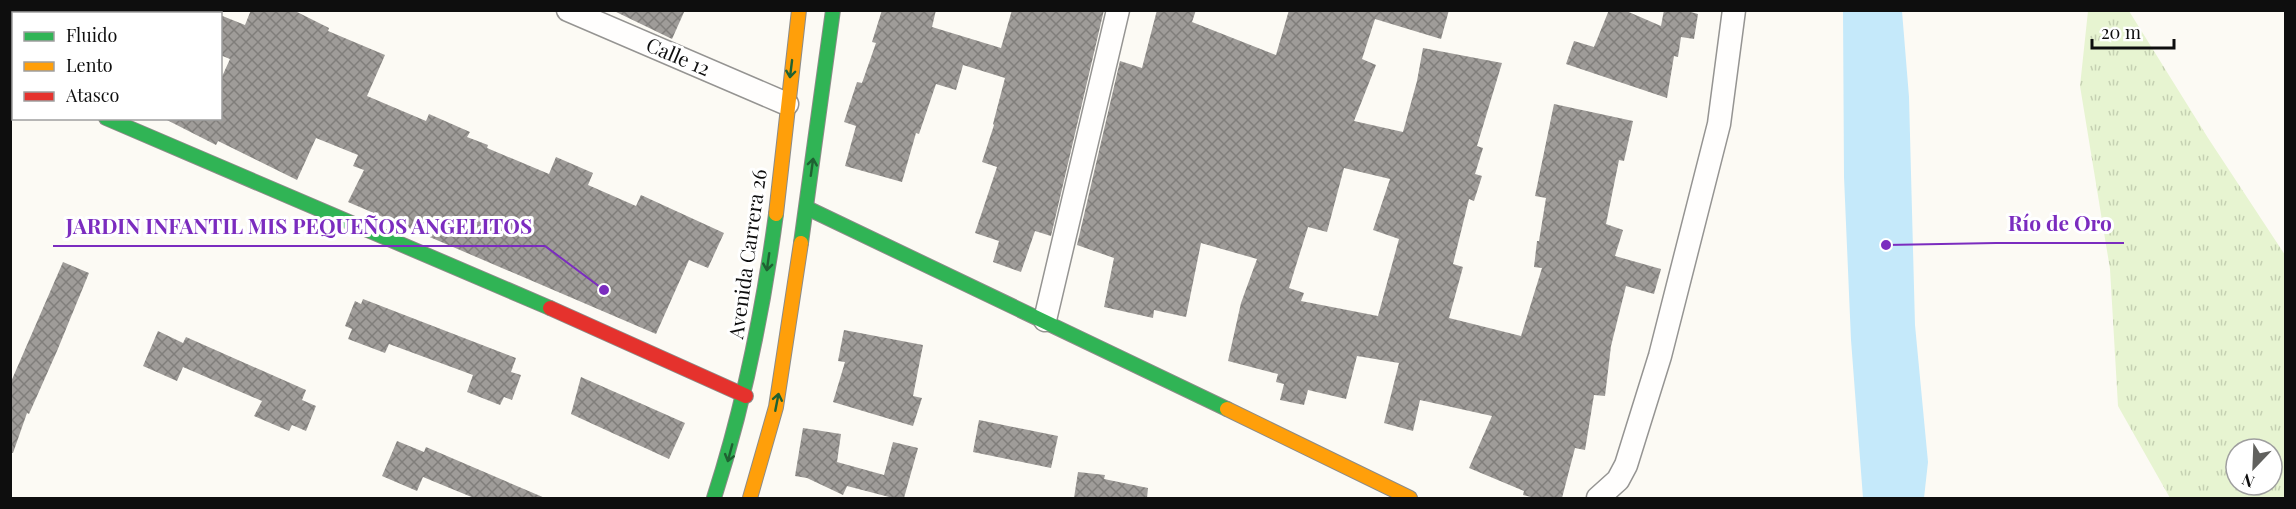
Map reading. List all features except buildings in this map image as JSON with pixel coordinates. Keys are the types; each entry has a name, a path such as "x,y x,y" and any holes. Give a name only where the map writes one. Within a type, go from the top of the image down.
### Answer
{"street":[{"name":"Calle 12","path":"568,10 787,104"},
{"name":"Avenida Carrera 26","path":"714,498 726,466 746,396 770,249 799,10"},
{"path":"750,498 776,407 807,208 833,10"},
{"path":"1045,320 1118,10"},
{"path":"1598,498 1618,480 1626,465 1660,356 1719,124 1734,10"},
{"path":"111,120 582,322 746,396"},
{"path":"807,208 1045,320 1410,498"}],"green space":[{"path":"2088,11 2129,11 2208,138 2285,255 2285,498 2170,498 2118,406 2110,269 2080,86"}],"water":[{"path":"1843,11 1902,11 1909,97 1915,325 1928,462 1924,498 1863,498 1851,340 1844,177"}],"traffic: fast":[{"path":"801,243 833,10"},
{"path":"111,120 550,308"},
{"path":"807,208 1227,409"},
{"path":"714,498 735,428 751,358 776,214"}],"traffic: slow":[{"path":"776,214 799,10"},
{"path":"750,498 776,407 801,243"},
{"path":"1227,409 1410,498"}],"traffic: jam":[{"path":"550,308 746,396"}],"place":[{"name":"Río de Oro","path":"1886,245"},
{"name":"JARDIN INFANTIL MIS PEQUEÑOS ANGELITOS","path":"604,290"}]}
